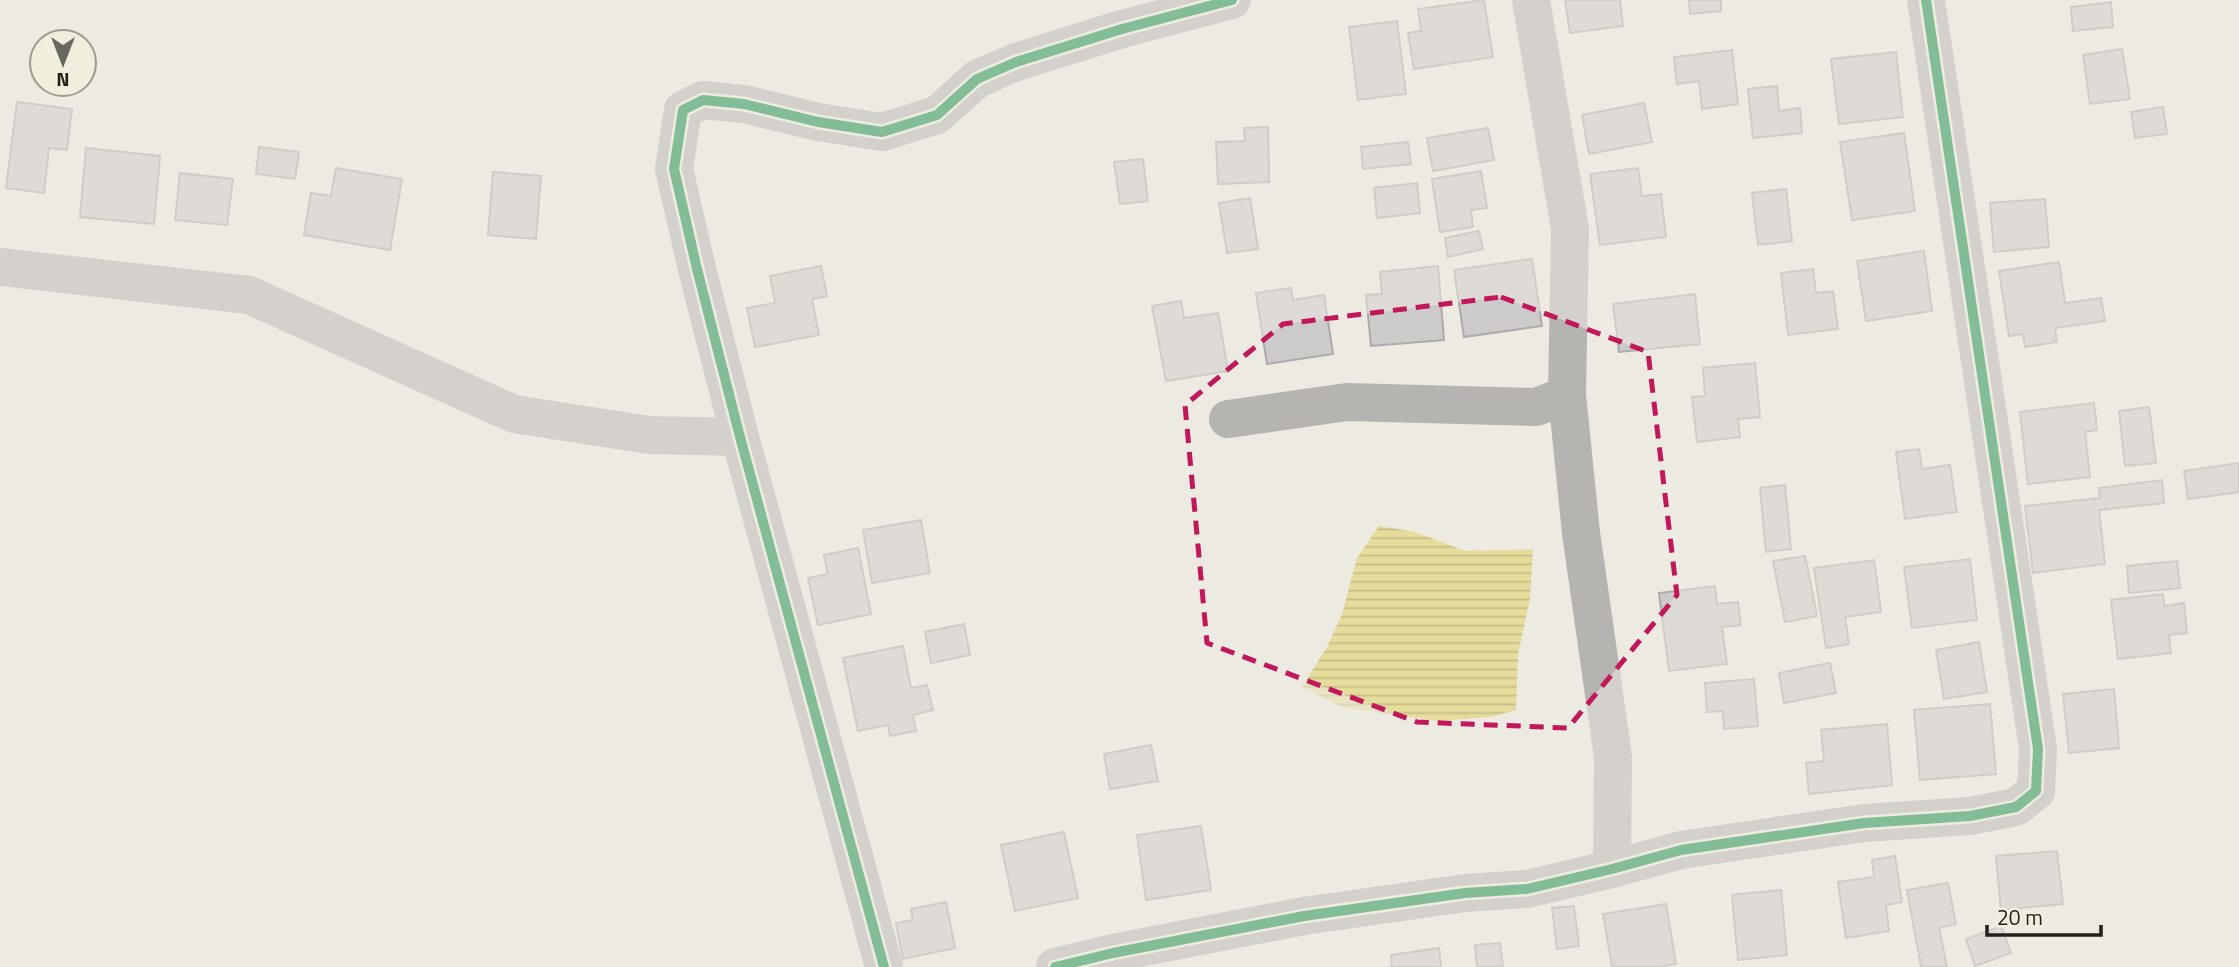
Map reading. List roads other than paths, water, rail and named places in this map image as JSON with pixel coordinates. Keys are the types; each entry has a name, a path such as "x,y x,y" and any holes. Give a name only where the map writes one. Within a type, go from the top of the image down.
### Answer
{"street":[{"path":"884,967 740,437 674,169 683,110 704,100 731,103 818,122 882,131 937,115 976,79 1016,62 1122,29 1232,0"},
{"path":"1531,0 1570,229 1567,395 1581,533 1613,757 1612,869"},
{"path":"1055,967 1304,916 1465,893 1527,888 1681,850 1864,823 1970,816 2016,807 2036,791 2038,749 1926,0"},
{"path":"0,267 249,295 514,414 649,435 740,437"},
{"path":"1228,419 1347,402 1536,407 1567,395"}]}
